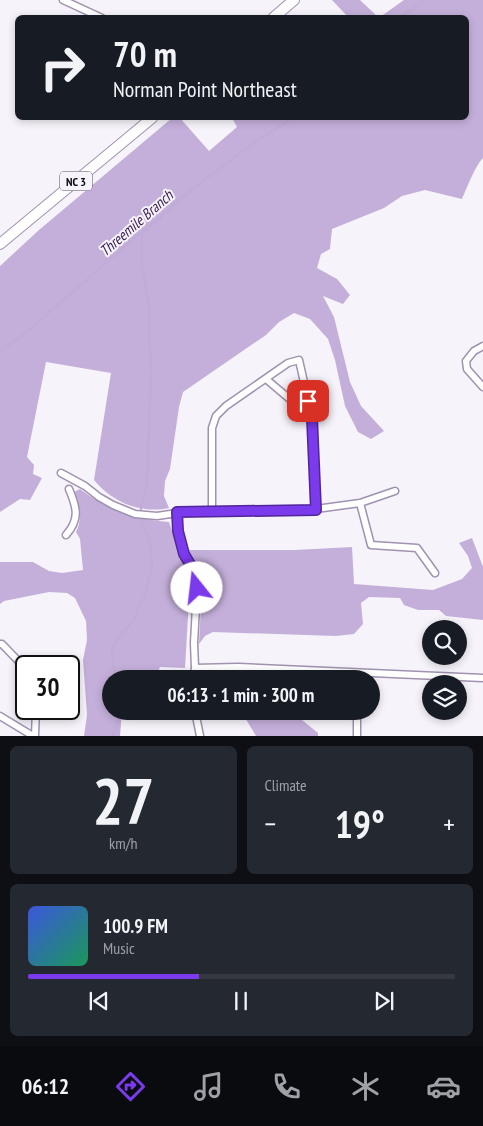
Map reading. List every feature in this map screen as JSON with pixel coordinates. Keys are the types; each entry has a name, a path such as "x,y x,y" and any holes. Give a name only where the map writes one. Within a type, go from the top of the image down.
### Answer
{"main road":[{"path":"276,15 294,0"},
{"name":"NC 3","path":"0,244 150,120"}],"street":[{"path":"63,0 96,15"},
{"path":"483,346 474,351 466,361 467,369 483,387"},
{"path":"212,511 212,428 216,416 226,406 288,363 299,360 312,418 316,510"},
{"path":"266,379 312,418"},
{"path":"66,535 74,526 76,514 75,503 61,474 85,486 113,505 135,514 157,516 177,512 316,510 360,503 395,491"},
{"path":"360,503 371,545 417,548 435,573"},
{"path":"177,512 178,531 184,554 194,571 197,588 194,643 195,668 238,667 283,670"},
{"path":"0,644 15,658"},
{"path":"380,676 483,678"},
{"path":"0,716 34,736 35,720"},
{"path":"197,720 200,736"},
{"path":"356,736 357,720"}],"shaded area":[{"path":"332,0 360,0 376,15 346,15"},
{"path":"404,0 483,0 483,158 474,172 462,199 425,190 402,196 384,208 332,229 330,249 321,254 317,268 337,279 350,295 343,304 323,296 334,317 350,382 361,406 384,431 371,439 358,432 345,406 335,360 328,339 310,319 294,313 279,322 266,335 183,392 170,469 165,481 164,496 169,508 137,508 118,500 101,488 94,480 111,373 46,362 27,457 34,465 33,474 42,478 30,500 20,499 0,512 0,266 39,230 170,120 182,120 209,151 237,127 233,120 469,120 469,15 383,15"},
{"path":"80,489 101,503 122,513 144,519 169,522 190,583 185,668 160,667 159,670 102,670 102,720 121,720 120,736 84,736 87,715 83,660 87,640 86,621 75,598 67,593 49,592 4,601 0,604 0,562 33,562 49,571 62,573 83,570 80,539 76,532 80,512 74,492"},
{"path":"472,538 483,567 483,620 446,616 439,610 418,610 404,605 400,598 369,597 361,603 363,624 354,634 336,636 213,632 205,636 199,644 202,584 189,550 295,550 352,547 354,584 433,590 462,579 472,568 468,556 459,543"},
{"path":"246,720 302,720 318,733 318,736 256,736"}],"waterway":[{"name":"Threemile Branch","path":"404,15 424,0"},
{"name":"Threemile Branch","path":"0,352 28,331 181,198 248,147 289,120"},
{"path":"141,509 146,490 151,370 150,314 142,265 142,232"},
{"path":"114,670 112,651 115,643 134,619 141,602 143,602 152,567 150,541 141,520"},
{"path":"113,736 118,720"}],"route":[{"path":"197,588 194,571 184,554 178,531 177,512 316,510 312,418 308,401"}]}
